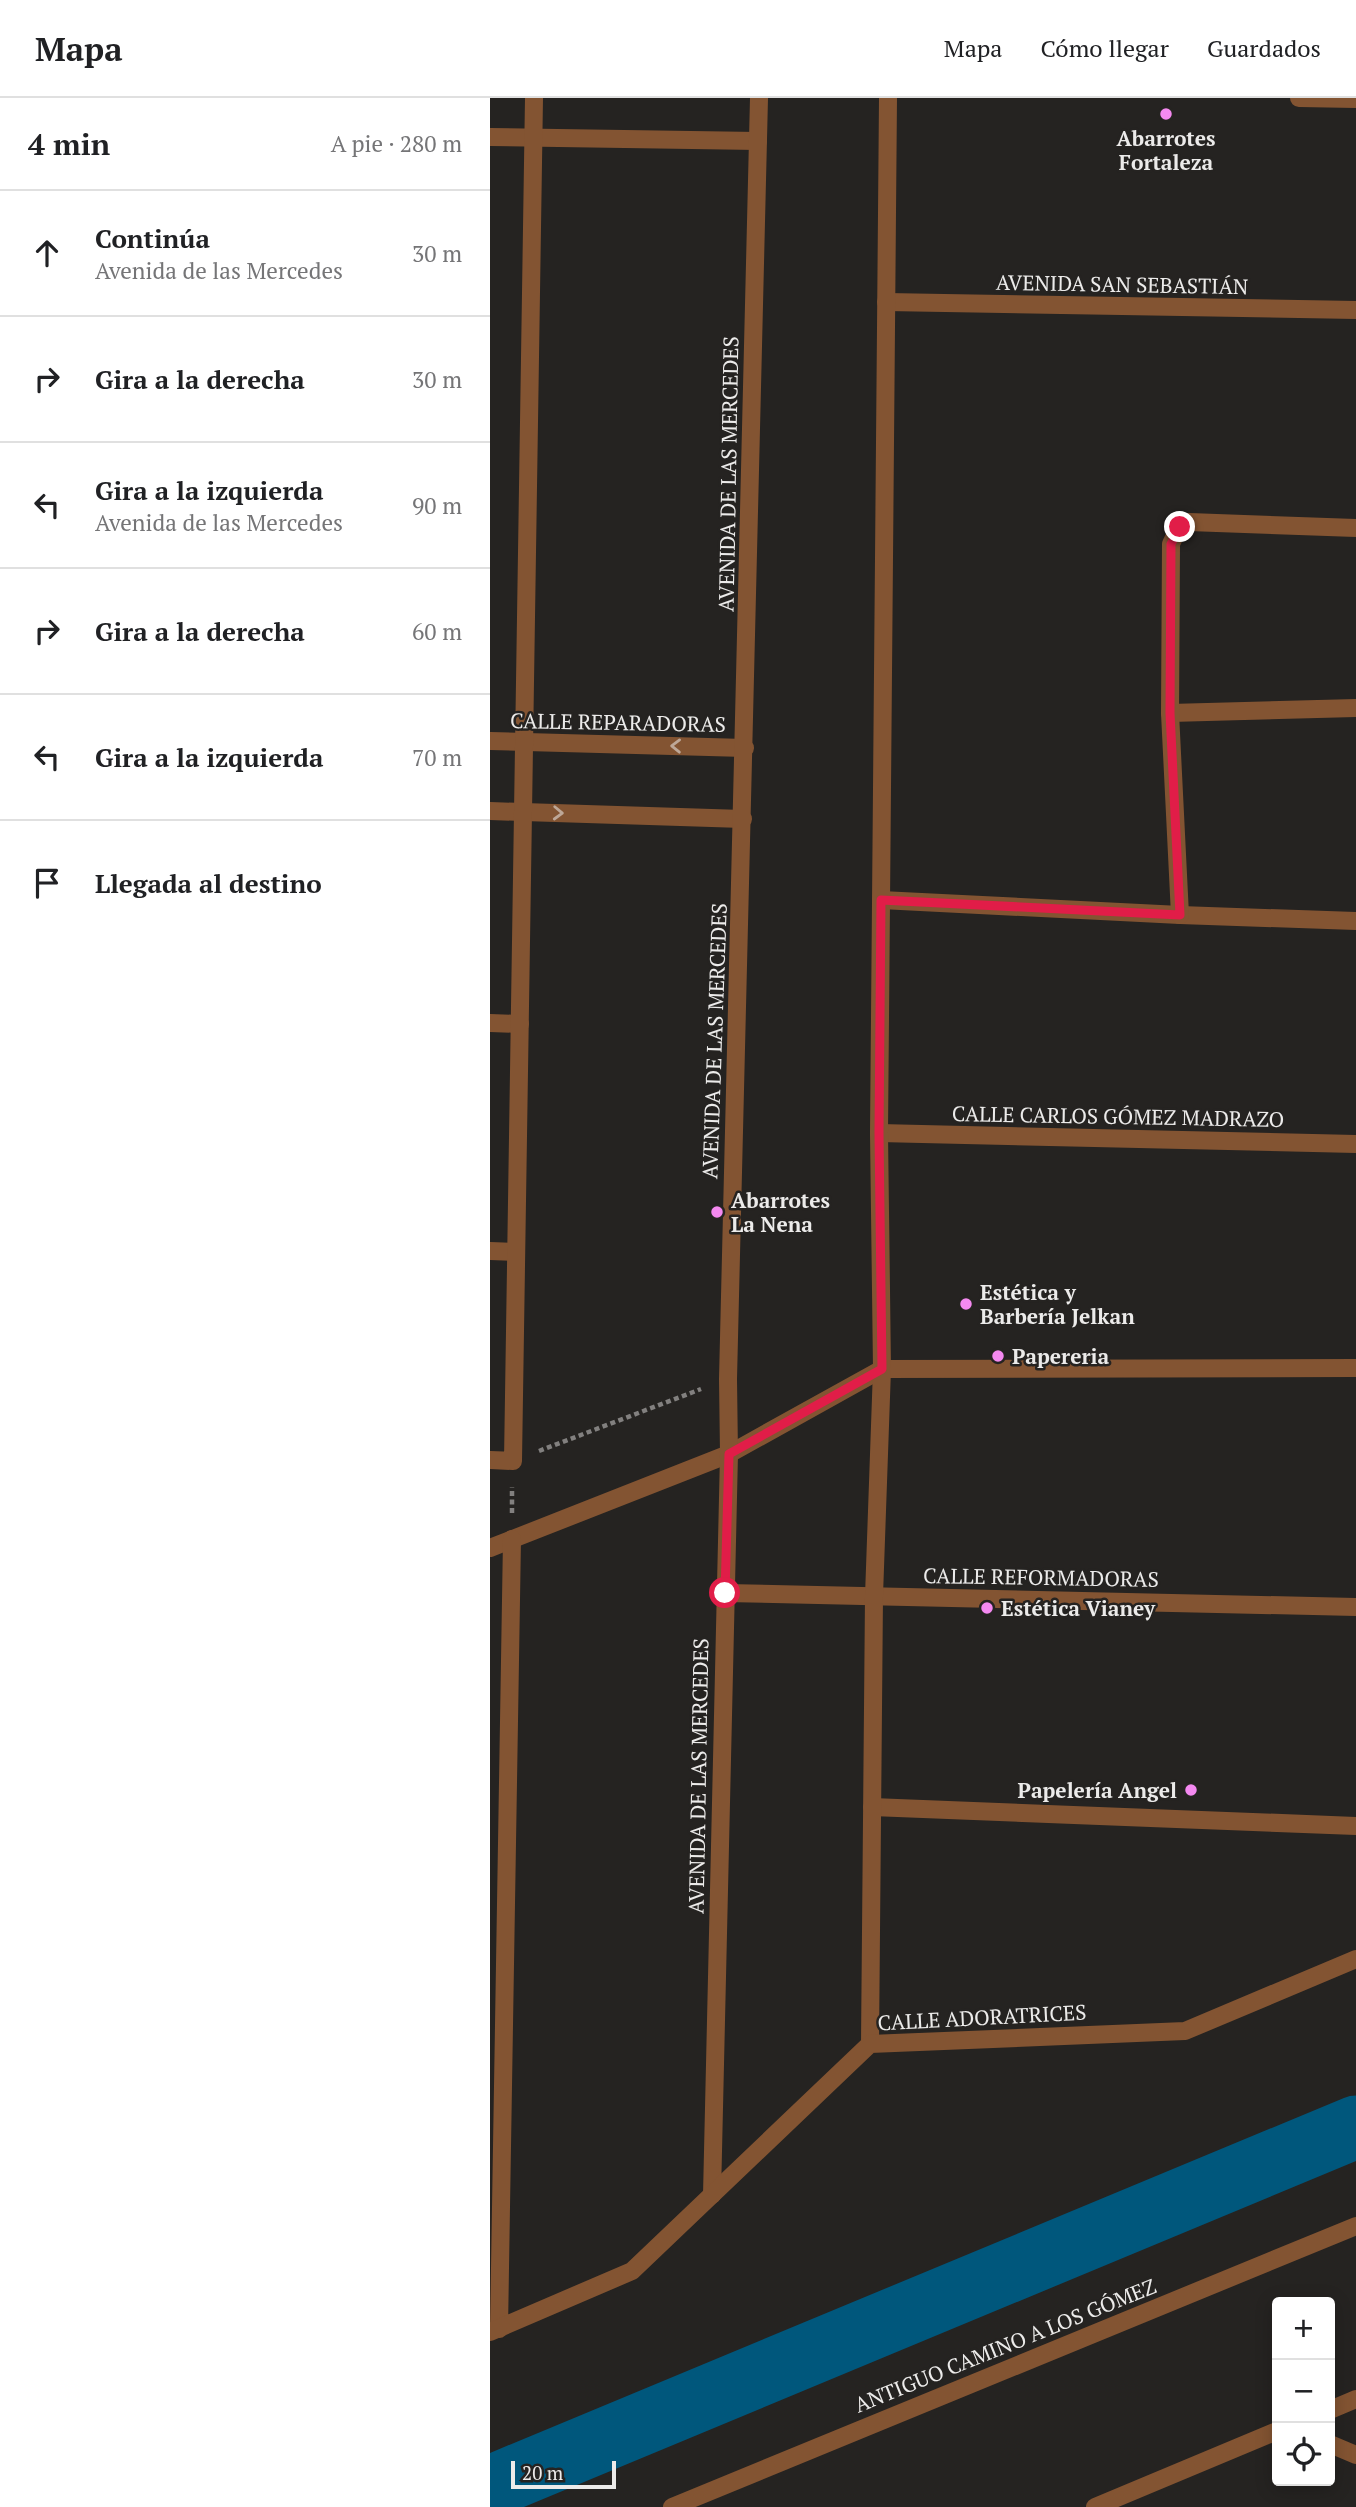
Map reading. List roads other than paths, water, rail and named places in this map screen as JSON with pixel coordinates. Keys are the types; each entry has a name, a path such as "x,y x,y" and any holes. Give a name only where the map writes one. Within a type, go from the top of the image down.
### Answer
{"street":[{"path":"490,1461 513,1461 534,98"},
{"name":"AVENIDA DE LAS MERCEDES","path":"712,2194 729,1454 728,1379 760,98"},
{"path":"870,2044 874,1597 882,1369 879,1133 888,98"},
{"path":"1299,98 1356,99"},
{"path":"490,137 758,141"},
{"name":"AVENIDA SAN SEBASTIÁN","path":"886,302 1356,310"},
{"path":"1180,915 1170,713 1171,544 1180,527 1189,522 1356,528"},
{"path":"1170,713 1356,708"},
{"name":"CALLE REPARADORAS","path":"490,741 745,748"},
{"path":"490,811 743,819"},
{"path":"881,900 1180,915 1356,920"},
{"path":"490,1023 520,1024"},
{"name":"CALLE CARLOS GÓMEZ MADRAZO","path":"879,1133 1356,1144"},
{"path":"490,1251 516,1252"},
{"path":"490,1548 729,1454 882,1369 1356,1368"},
{"path":"494,2331 512,1539"},
{"name":"CALLE REFORMADORAS","path":"725,1593 1356,1607"},
{"path":"872,1807 1356,1826"},
{"name":"CALLE ADORATRICES","path":"494,2331 632,2271 870,2044 1185,2031 1356,1959"},
{"name":"ANTIGUO CAMINO A LOS GÓMEZ","path":"672,2507 1356,2226"},
{"path":"1335,2408 1356,2399"},
{"path":"1095,2507 1272,2433"},
{"path":"1335,2446 1356,2455"}],"waterway":[{"path":"490,2487 1356,2127"}],"place":[{"name":"Abarrotes Fortaleza","path":"1166,114"},
{"name":"Abarrotes La Nena","path":"717,1212"},
{"name":"Estética y Barbería Jelkan","path":"966,1304"},
{"name":"Papereria","path":"998,1356"},
{"name":"Estética Vianey","path":"987,1608"},
{"name":"Papelería Angel","path":"1191,1790"}]}
